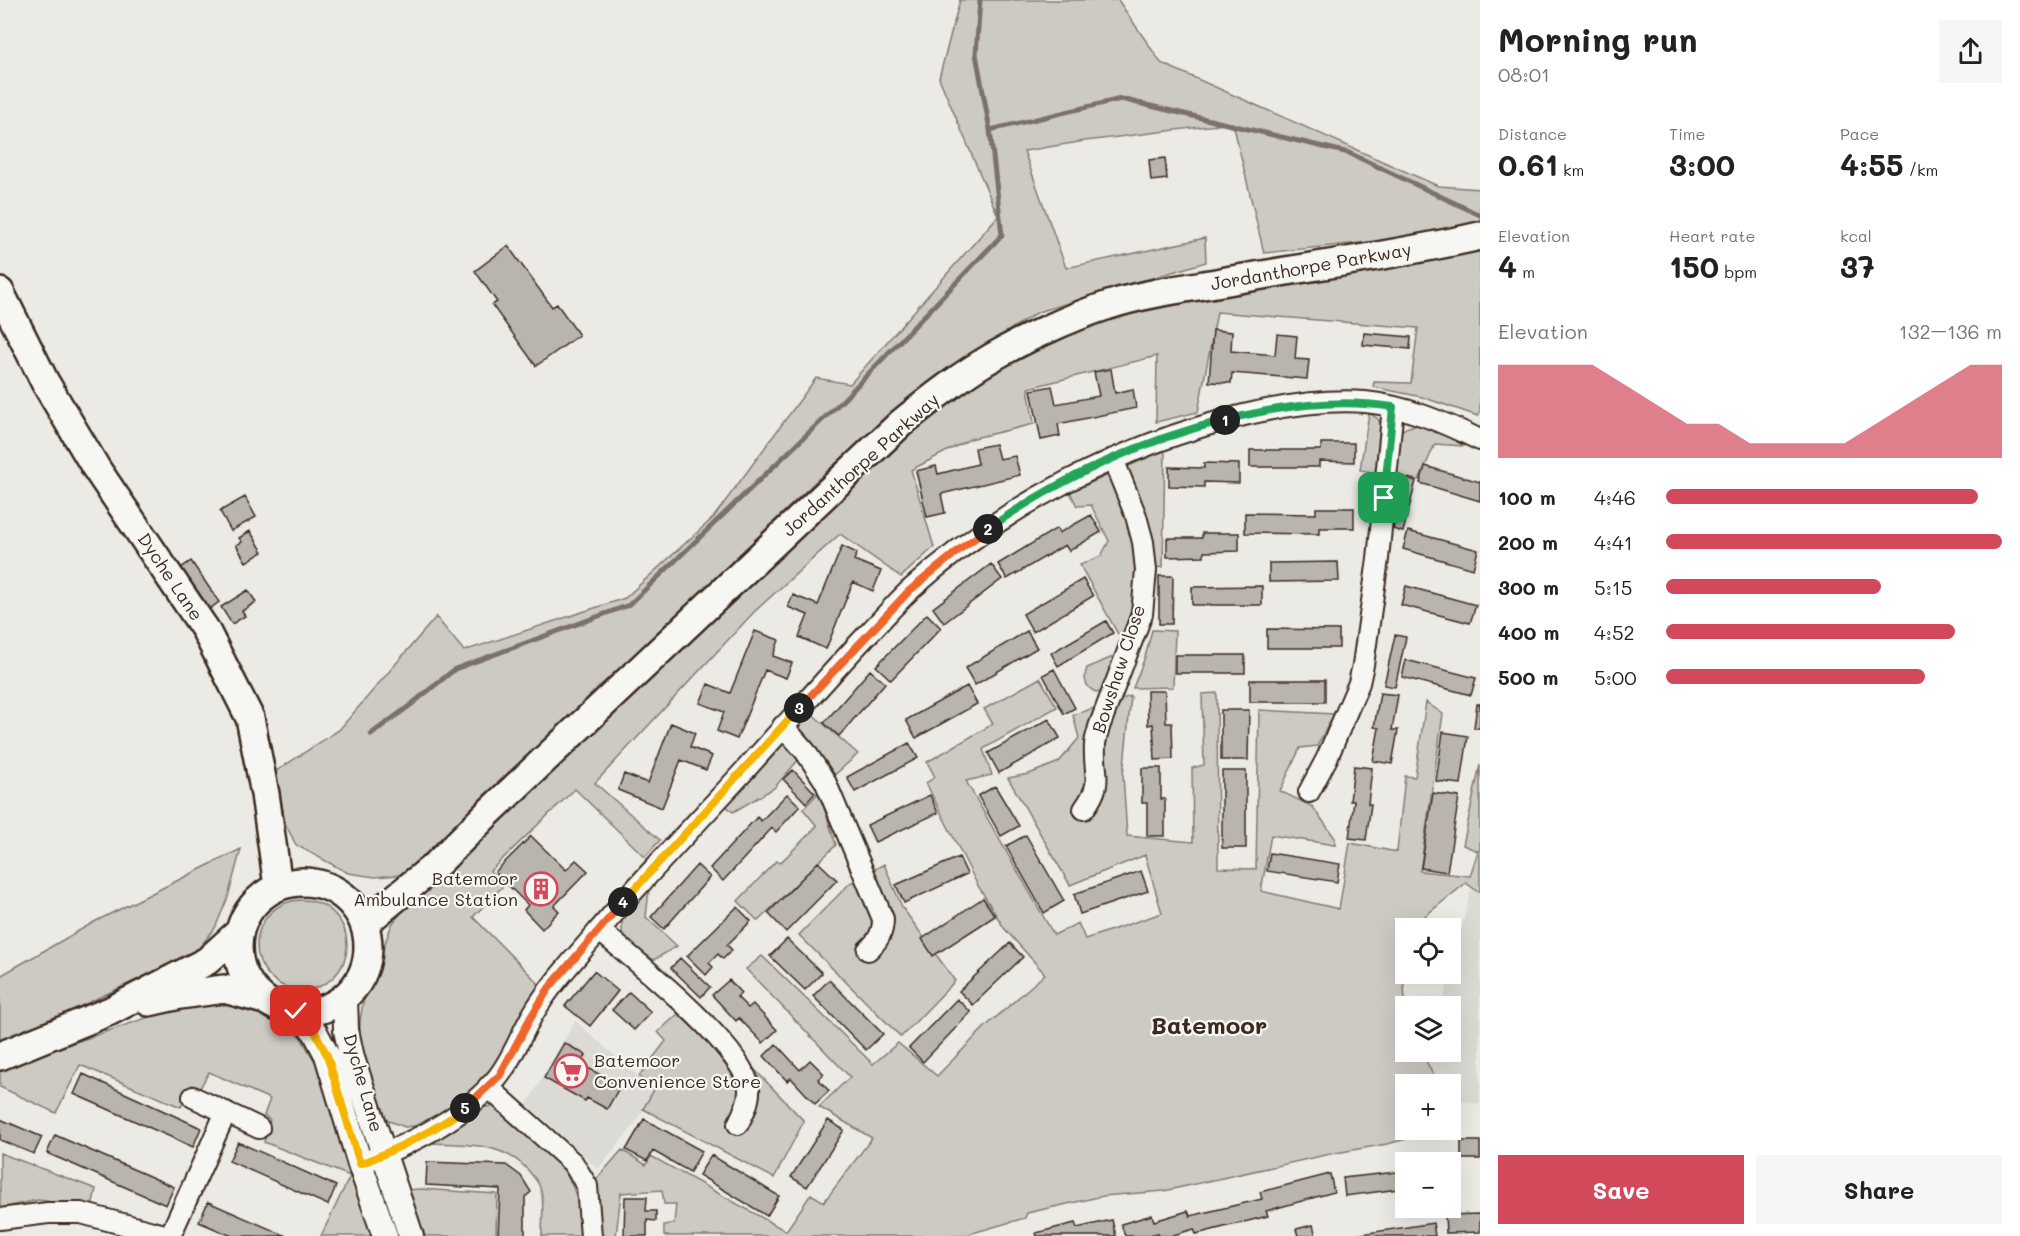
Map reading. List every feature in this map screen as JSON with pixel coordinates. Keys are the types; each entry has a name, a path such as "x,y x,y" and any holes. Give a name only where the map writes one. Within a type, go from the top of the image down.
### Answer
{"main road":[{"name":"Jordanthorpe Parkway","path":"364,924 437,864 488,813 900,424 940,392 982,363 1062,324 1109,305 1278,272 1373,258 1480,236"},
{"name":"Dyche Lane","path":"0,292 45,382 85,449 205,629 250,718 265,794 278,886"},
{"name":"Dyche Lane","path":"301,881 330,887 349,900 364,924 369,946 365,969 360,980 345,997 328,1007 308,1012 285,1010 265,1000 249,984 237,954 239,932 248,911 255,902 278,886 301,881"},
{"path":"0,1056 110,1011 207,961 239,932"},
{"path":"110,1011 180,995 224,989 265,1000"}],"street":[{"path":"360,1164 384,1155 443,1124 500,1075 549,988 674,844 909,591 964,546 1007,516 1045,493 1113,459 1203,425 1258,412 1331,402 1363,402 1393,407 1438,420 1480,440"},
{"path":"1309,792 1327,758 1359,683 1378,559 1393,407"},
{"name":"Bowshaw Close","path":"1083,809 1094,795 1098,781 1095,744 1099,727 1142,614 1146,570 1143,542 1136,516 1113,459"},
{"path":"783,726 805,751 825,780 883,920 883,930 876,943 868,950"},
{"path":"599,930 680,999 733,1053 744,1072 749,1089 746,1108 738,1124"},
{"name":"Dyche Lane","path":"345,997 346,1030 352,1058 411,1236"},
{"name":"Dyche Lane","path":"296,1011 315,1032 327,1055 360,1164 385,1236"},
{"path":"488,1087 573,1163 587,1186 591,1236"},
{"path":"193,1097 259,1128"},
{"path":"0,1219 48,1214 81,1214 169,1236 226,1112"}],"shaded area":[{"path":"960,0 1118,0 1161,63 1438,186 1480,189 1480,222 1435,235 1264,253 1233,123 1085,141 1024,151 1066,268 1205,238 1206,262 1038,312 936,376 817,480 437,845 399,875 375,877 348,873 296,845 285,823 276,771 339,730 436,617 464,651 625,598 713,518 816,378 850,384 998,216 939,78"},
{"path":"1480,246 1480,412 1478,416 1422,397 1373,387 1374,382 1411,383 1418,328 1217,312 1198,412 1156,422 1157,356 1028,388 1034,424 970,439 911,470 934,547 901,577 840,534 754,612 595,783 660,840 645,857 575,789 490,871 503,886 473,917 539,984 496,1065 465,1096 423,1125 405,1127 389,1121 382,1112 360,1039 360,1021 363,1003 392,924 908,430 1015,359 1110,314"},
{"path":"1369,413 1378,419 1382,427 1400,432 1415,425 1432,428 1464,446 1435,444 1419,480 1360,470"},
{"path":"1165,450 1163,567 1137,569 1136,589 1125,634 1118,634 1080,565 1101,556 1109,541 1091,505 1077,506 1070,492"},
{"path":"1152,630 1175,631 1173,687 1133,688 1145,657"},
{"path":"1115,656 1101,693 1089,688 1085,677 1087,668"},
{"path":"1040,678 1057,707 983,749 992,775 966,781 1054,935 1078,923 1085,939 1162,913 1145,855 1070,885 1008,778 1029,774 1059,762 1079,738 1073,715 1131,696 1123,775 1127,836 1193,842 1192,768 1204,765 1202,694 1217,693 1218,868 1256,869 1259,710 1334,714 1317,746 1300,748 1280,791 1313,807 1335,838 1335,845 1271,835 1261,891 1339,909 1350,843 1397,852 1405,776 1415,777 1426,702 1443,714 1420,871 1470,876 1478,851 1463,845 1480,765 1480,891 1466,883 1422,918 1395,918 1395,984 1404,984 1405,996 1395,996 1395,1062 1427,1062 1433,1074 1395,1074 1395,1140 1402,1140 1164,1191 1103,1196 1027,1213 1025,1218 962,1236 664,1236 664,1225 674,1223 676,1204 664,1204 662,1190 621,1193 616,1236 599,1236 594,1182 622,1150 646,1165 651,1156 786,1231 811,1194 824,1202 872,1138 819,1107 850,1077 746,969 762,956 873,1064 898,1043 937,1076 984,1028 1045,974 1004,928 977,884 926,783 935,777 927,762 993,724 984,709"},
{"path":"810,712 858,754 831,778 800,758 774,788 733,812 725,805"},
{"path":"819,792 836,845 758,921 738,901 776,861 780,863 817,826 803,809"},
{"path":"241,849 228,897 215,928 196,952 0,1044 0,976 96,921"},
{"path":"884,864 902,907 955,981 901,1037 799,935 850,883"},
{"path":"649,890 646,917 677,946 654,960 625,943 622,931 622,920"},
{"path":"1471,890 1480,891 1480,1104 1461,1101 1461,1074 1433,1074 1427,1063 1461,1062 1461,996 1444,996 1448,984 1461,984 1461,930"},
{"path":"302,900 319,904 334,913 343,928 347,945 343,962 334,977 319,986 302,990 285,986 270,977 261,962 257,945 261,928 270,913 285,904"},
{"path":"227,1002 264,1016 300,1036 315,1062 350,1176 264,1142 270,1120 264,1115 270,1099 209,1072 200,1088 192,1085 181,1107 80,1065 56,1113 0,1087 0,1068 190,1003"},
{"path":"678,1014 708,1042 735,1078 755,1070 804,1121 774,1178 643,1109 654,1090 639,1076 666,1041 658,1032"},
{"path":"575,1021 654,1090 635,1124 598,1169 527,1104"},
{"path":"496,1106 529,1133 557,1161 567,1176 575,1193 580,1213 581,1236 542,1236 543,1204 539,1185 528,1170 507,1154 481,1146 427,1143 485,1107"},
{"path":"0,1153 96,1189 92,1207 38,1200 0,1208"},
{"path":"350,1176 374,1236 321,1236"},
{"path":"407,1190 497,1194 496,1236 422,1236"}],"building":[{"path":"1165,158 1167,179 1151,181 1149,160"},
{"path":"508,246 552,307 557,304 579,335 536,366 492,305 497,302 475,271"},
{"path":"1213,330 1232,332 1231,351 1275,355 1277,334 1297,336 1295,359 1309,360 1307,379 1232,373 1231,383 1209,382"},
{"path":"1364,333 1411,337 1410,349 1363,345"},
{"path":"1111,369 1115,393 1133,389 1136,408 1058,424 1060,436 1041,440 1031,390 1052,386 1056,404 1099,396 1094,372"},
{"path":"1321,443 1354,443 1354,462 1319,461 1319,467 1250,467 1250,450 1321,450"},
{"path":"995,444 999,459 1015,456 1020,475 941,494 945,513 927,517 916,471 936,466 938,474 978,464 975,448"},
{"path":"1204,463 1239,464 1239,483 1204,482 1204,487 1169,486 1169,467 1204,468"},
{"path":"1425,466 1480,482 1480,501 1420,483"},
{"path":"1406,478 1416,481 1403,532 1393,529"},
{"path":"245,497 256,517 231,531 220,511"},
{"path":"1316,508 1354,508 1354,528 1319,528 1319,534 1245,533 1245,513 1316,514"},
{"path":"1091,515 1101,532 1069,551 1065,545 1007,579 998,564 1057,528 1059,533"},
{"path":"250,531 263,552 246,562 236,545 242,542 239,538"},
{"path":"1408,531 1478,550 1473,569 1403,549"},
{"path":"1202,533 1239,533 1239,551 1204,552 1204,556 1167,557 1167,538 1202,538"},
{"path":"842,546 857,553 854,560 881,571 873,591 853,582 826,649 799,637 808,615 788,607 793,595 818,605"},
{"path":"191,561 219,602 207,611 178,570"},
{"path":"1338,562 1339,581 1269,582 1269,563"},
{"path":"991,564 1002,579 944,623 933,608"},
{"path":"1159,576 1173,576 1172,624 1159,624"},
{"path":"1083,579 1093,596 1033,632 1023,614"},
{"path":"1262,586 1262,605 1192,605 1192,587"},
{"path":"1406,586 1476,605 1470,623 1401,605"},
{"path":"248,590 256,602 242,611 245,616 232,624 221,607"},
{"path":"927,614 941,628 891,680 876,666"},
{"path":"1106,621 1113,633 1058,666 1051,653"},
{"path":"1267,629 1339,630 1339,648 1267,648"},
{"path":"755,631 779,640 773,656 792,663 786,678 765,670 737,739 717,731 724,712 700,703 708,684 730,693"},
{"path":"1027,631 1037,648 975,685 965,668"},
{"path":"1395,635 1406,637 1395,687 1384,685"},
{"path":"1175,655 1245,655 1245,673 1175,673"},
{"path":"1406,660 1476,678 1471,695 1402,677"},
{"path":"1054,669 1075,708 1064,714 1043,675"},
{"path":"870,670 885,683 839,736 824,723"},
{"path":"1250,680 1325,680 1325,702 1250,702"},
{"path":"967,686 977,704 916,738 906,720"},
{"path":"1147,691 1165,691 1166,723 1172,723 1173,759 1155,760 1153,724 1148,725"},
{"path":"1380,693 1398,695 1392,730 1398,730 1392,764 1373,761 1379,728 1374,727"},
{"path":"1477,704 1480,704 1480,728 1474,728"},
{"path":"1221,710 1249,710 1248,760 1221,760"},
{"path":"1049,719 1060,738 999,773 988,753"},
{"path":"671,723 695,733 690,747 712,756 706,770 681,760 662,808 618,790 624,774 648,783"},
{"path":"1443,732 1468,736 1461,784 1436,781"},
{"path":"909,743 918,758 855,792 847,777"},
{"path":"1354,766 1372,768 1368,804 1371,804 1366,840 1349,838 1354,801 1350,801"},
{"path":"1142,768 1161,768 1161,799 1165,799 1165,836 1147,836 1147,803 1142,803"},
{"path":"793,770 815,793 806,803 783,779"},
{"path":"1222,771 1246,771 1246,848 1222,848"},
{"path":"995,786 1019,826 1001,836 978,796"},
{"path":"1433,793 1459,797 1447,872 1421,868"},
{"path":"787,794 800,806 776,832 772,828 723,881 710,868 757,817 761,821"},
{"path":"930,795 938,813 875,842 867,825"},
{"path":"1026,835 1064,901 1044,913 1006,846"},
{"name":"Batemoor Ambulance Station","path":"531,836 566,870 576,860 588,871 554,906 559,911 542,929 524,910 528,905 495,872"},
{"path":"1270,853 1340,864 1337,882 1267,871"},
{"path":"959,857 967,874 904,903 896,885"},
{"path":"818,862 837,880 786,932 768,913"},
{"path":"697,865 710,877 664,929 651,917"},
{"path":"1141,871 1148,891 1080,914 1074,894"},
{"path":"983,898 995,916 933,956 922,939"},
{"path":"737,907 751,921 727,945 732,950 723,959 718,954 709,963 713,967 706,975 687,956"},
{"path":"787,939 822,973 805,990 770,956"},
{"path":"1010,943 1023,957 973,1005 959,991"},
{"path":"680,958 710,987 701,997 671,968"},
{"path":"594,971 618,991 590,1026 565,1006"},
{"path":"729,980 741,993 737,997 748,1008 753,1004 777,1030 763,1043 739,1018 736,1021 712,995"},
{"path":"829,980 883,1034 866,1050 813,996"},
{"path":"629,992 651,1012 634,1030 612,1010"},
{"path":"957,999 971,1012 923,1062 909,1048"},
{"name":"Batemoor Convenience Store","path":"564,1043 586,1055 581,1064 620,1086 607,1109 587,1098 585,1101 544,1078"},
{"path":"776,1044 800,1070 810,1060 824,1074 818,1079 829,1091 815,1104 791,1078 787,1081 764,1056"},
{"path":"83,1074 201,1128 193,1147 74,1094"},
{"path":"0,1119 42,1137 34,1154 0,1140"},
{"path":"644,1119 702,1151 690,1172 653,1151 647,1161 626,1150"},
{"path":"828,1120 844,1130 807,1187 791,1177"},
{"path":"55,1135 174,1187 166,1205 47,1153"},
{"path":"1461,1141 1480,1141 1480,1159 1461,1159"},
{"path":"238,1142 336,1186 328,1205 229,1161"},
{"path":"711,1155 779,1196 767,1216 699,1175"},
{"path":"427,1162 506,1165 521,1176 531,1192 525,1197 525,1236 498,1236 500,1189 426,1185"},
{"path":"1395,1172 1395,1189 1345,1196 1343,1178"},
{"path":"1330,1174 1334,1192 1266,1211 1268,1216 1196,1234 1194,1229 1170,1236 1159,1236 1158,1233 1146,1236 1125,1236 1121,1224 1152,1215 1154,1221 1188,1211 1190,1216 1262,1199 1260,1192"},
{"path":"625,1197 647,1197 646,1211 656,1211 656,1221 647,1220 647,1236 624,1236"},
{"path":"208,1202 286,1236 232,1236 199,1222"},
{"path":"1480,1214 1480,1232 1446,1233 1445,1218 1461,1218 1461,1215"},
{"path":"1112,1220 1116,1236 1037,1236 1036,1233 1075,1223 1077,1228"},
{"path":"1433,1223 1435,1236 1362,1236 1361,1234"},
{"path":"1313,1225 1316,1236 1298,1236 1296,1229"}],"waterway":[{"path":"371,734 455,669 629,605 844,399 1002,235 990,130 976,54 980,0"},
{"path":"990,130 1121,99 1349,153 1480,215"}],"place":[{"name":"Batemoor Ambulance Station","path":"541,889"},
{"name":"Batemoor Convenience Store","path":"571,1071"}],"district":[{"name":"Batemoor","path":"1209,1026"}],"route":[{"path":"296,1011 315,1032 327,1055 360,1164 384,1155 443,1124 470,1104 500,1075 549,988 674,844 909,591 964,546 1007,516 1045,493 1148,444 1203,425 1258,412 1331,402 1363,402 1393,407 1384,498"}]}
